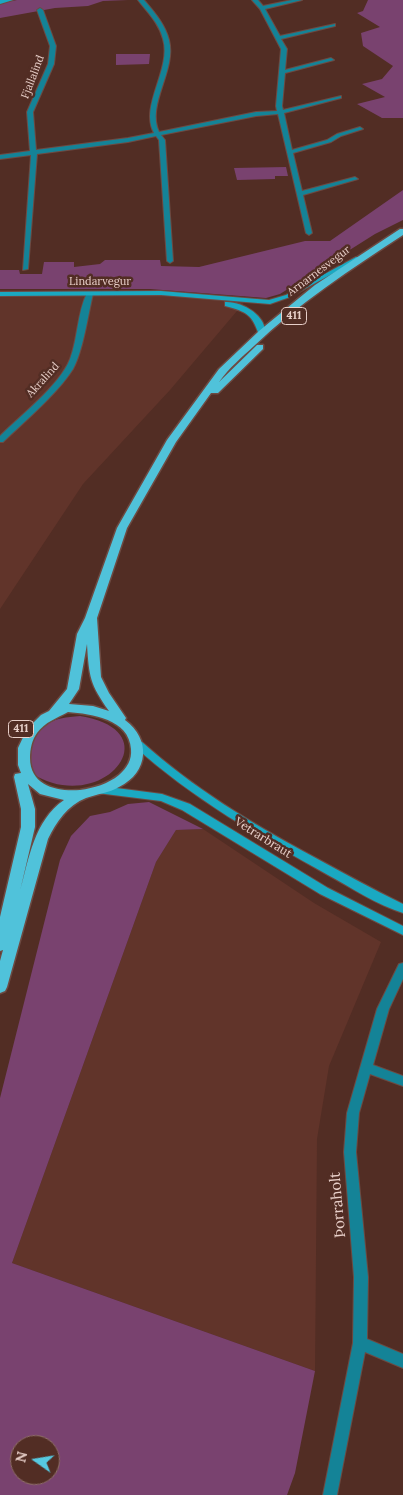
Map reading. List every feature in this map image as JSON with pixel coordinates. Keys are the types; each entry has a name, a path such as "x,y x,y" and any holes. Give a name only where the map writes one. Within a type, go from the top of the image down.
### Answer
{"main road":[{"name":"Arnarnesvegur","path":"55,711 69,697 73,689 83,634 91,618 122,528 171,442 222,371 262,334 318,287 362,256 403,231"},
{"name":"Arnarnesvegur","path":"197,408 268,339 327,289 403,239"},
{"name":"Arnarnesvegur","path":"91,618 95,677 102,694 123,722"},
{"name":"411","path":"11,747 13,740 24,726 32,720 55,711 92,709 104,712 123,722 130,728 138,744"},
{"path":"0,987 29,878 41,839 51,819 61,807 85,794 101,790 120,780 133,767 138,752 138,744"},
{"path":"0,946 28,827 28,809 20,777 11,762"},
{"path":"20,777 37,789 48,793 85,794"}],"street":[{"path":"0,2 10,0"},
{"path":"141,0 162,28 168,48 167,65 154,118 155,129 162,140 170,262"},
{"path":"256,0 284,49 284,72 279,98 309,233"},
{"path":"262,8 299,0"},
{"name":"Fjallalind","path":"25,269 33,154 30,112 51,64 53,46 40,10"},
{"path":"278,38 333,25"},
{"path":"284,72 331,60"},
{"path":"0,157 33,154 158,134 256,114 281,112 339,97"},
{"path":"290,152 329,142 339,135 360,129"},
{"path":"300,194 355,179"},
{"name":"Lindarvegur","path":"0,294 161,293 253,302 281,299 362,256"},
{"name":"Akralind","path":"0,440 48,394 69,369 74,358 89,294"},
{"name":"Lindarvegur","path":"200,296 250,313 261,324 262,334"},
{"name":"Vetrarbraut","path":"138,744 163,767 224,809 378,897 403,908"},
{"name":"Vetrarbraut","path":"101,790 162,798 186,807 324,891 403,932"},
{"name":"Þorraholt","path":"330,1495 360,1342 361,1277 350,1152 354,1113 365,1067 383,1009 403,967"},
{"path":"365,1067 403,1081"},
{"path":"360,1342 403,1360"}],"shaded area":[{"path":"17,0 128,0 103,1 88,6 55,8 0,18 0,3"},
{"path":"368,0 403,0 403,118 382,118 357,104 385,97 362,84 382,79 393,66 363,46 361,33 380,27 357,13 363,11"},
{"path":"116,54 150,54 149,64 116,65"},
{"path":"286,167 288,176 275,176 275,179 237,180 234,168"},
{"path":"403,190 403,220 375,234 280,294 266,298 150,289 0,289 0,270 19,270 20,274 42,274 44,262 74,262 74,267 100,264 105,260 160,260 161,266 199,267 305,241 330,241"},
{"path":"0,290 149,291 248,298 170,390 83,484 0,609"},
{"path":"80,716 108,725 122,738 124,752 117,767 102,779 81,785 57,784 31,773 25,741 49,722"},
{"path":"149,802 203,829 176,830 156,862 12,1263 315,1371 295,1473 287,1495 0,1495 0,1098 60,860 71,836 90,816 110,812 128,804"},
{"path":"203,829 314,903 381,942 329,1066 317,1139 315,1371 12,1263 156,862 176,830"}]}
